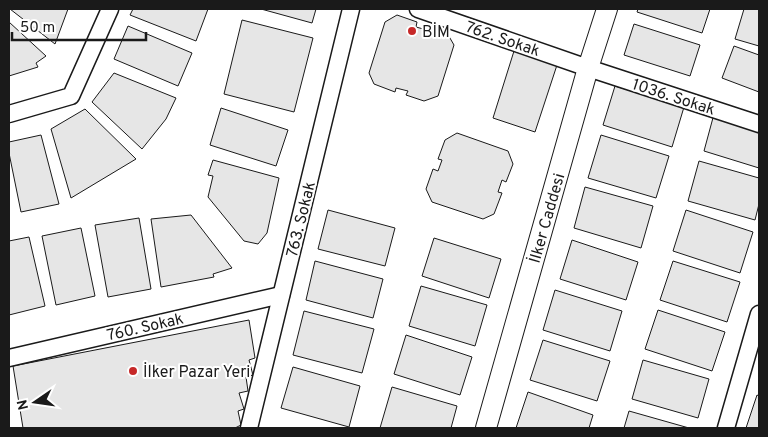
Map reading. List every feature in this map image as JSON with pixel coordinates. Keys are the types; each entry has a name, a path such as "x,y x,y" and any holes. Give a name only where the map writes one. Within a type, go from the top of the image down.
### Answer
{"street":[{"path":"9,114 71,96 110,9"},
{"name":"763. Sokak","path":"249,428 351,9"},
{"name":"762. Sokak","path":"418,9 588,68"},
{"name":"İlker Caddesi","path":"486,428 588,68 607,9"},
{"name":"1036. Sokak","path":"588,68 759,124"},
{"name":"760. Sokak","path":"9,358 281,295"},
{"path":"726,428 759,314"}],"building":[{"path":"10,9 68,9 55,44"},
{"path":"133,9 208,9 196,41 130,15"},
{"path":"261,9 316,9 312,23"},
{"path":"638,9 710,9 702,33 637,12"},
{"path":"744,9 759,9 759,46 735,39"},
{"path":"397,15 417,22 416,27 427,30 428,27 447,33 454,45 438,96 424,101 406,95 408,91 396,88 395,92 374,84 369,73 385,22"},
{"path":"242,20 313,38 294,112 224,94"},
{"path":"9,22 46,56 36,63 38,67 9,76"},
{"path":"634,24 700,45 690,76 624,55"},
{"path":"128,26 192,53 178,86 114,59"},
{"path":"734,46 759,55 759,92 722,78"},
{"path":"514,51 557,65 535,132 493,118"},
{"path":"114,73 176,98 166,119 142,149 92,102"},
{"path":"615,86 684,107 672,147 603,125"},
{"path":"221,108 288,130 276,166 210,145"},
{"path":"85,109 136,159 71,198 51,129"},
{"path":"714,114 759,128 759,168 704,151"},
{"path":"457,133 508,151 513,164 506,182 502,180 498,192 502,193 494,214 483,219 432,202 426,189 433,169 438,171 442,160 438,159 445,140"},
{"path":"41,135 59,204 21,212 9,153 9,142"},
{"path":"601,135 669,156 656,198 588,178"},
{"path":"213,160 279,178 267,233 258,244 244,241 208,197 213,176 208,175"},
{"path":"699,161 759,178 759,204 755,220 688,201"},
{"path":"585,187 653,206 641,248 574,228"},
{"path":"328,210 395,228 385,266 318,249"},
{"path":"686,210 753,232 740,273 673,251"},
{"path":"191,215 232,268 213,274 214,277 161,287 151,219"},
{"path":"139,218 151,289 108,297 95,225"},
{"path":"81,228 95,296 56,305 42,236"},
{"path":"29,237 45,306 9,315 9,241"},
{"path":"434,238 501,259 489,298 422,276"},
{"path":"572,240 638,262 626,300 560,279"},
{"path":"315,261 383,279 373,318 306,300"},
{"path":"673,261 740,282 727,322 660,300"},
{"path":"421,286 487,305 475,346 409,326"},
{"path":"555,290 622,311 610,351 543,330"},
{"path":"658,310 725,332 712,371 645,349"},
{"path":"304,311 374,329 362,373 293,355"},
{"name":"İlker Pazar Yeri","path":"249,320 255,358 249,360 253,375 246,377 248,391 239,393 244,409 238,411 241,425 235,428 23,428 13,366"},
{"path":"406,335 472,357 460,395 394,374"},
{"path":"543,340 610,361 597,401 530,380"},
{"path":"643,360 709,379 698,418 632,399"},
{"path":"293,367 360,386 349,427 281,408"},
{"path":"392,387 457,406 451,428 380,428"},
{"path":"528,392 593,415 589,428 516,428"},
{"path":"757,395 759,396 759,428 746,428"},
{"path":"629,411 689,428 624,428"}],"place":[{"name":"BİM","path":"412,31"},
{"name":"İlker Pazar Yeri","path":"133,371"}]}
